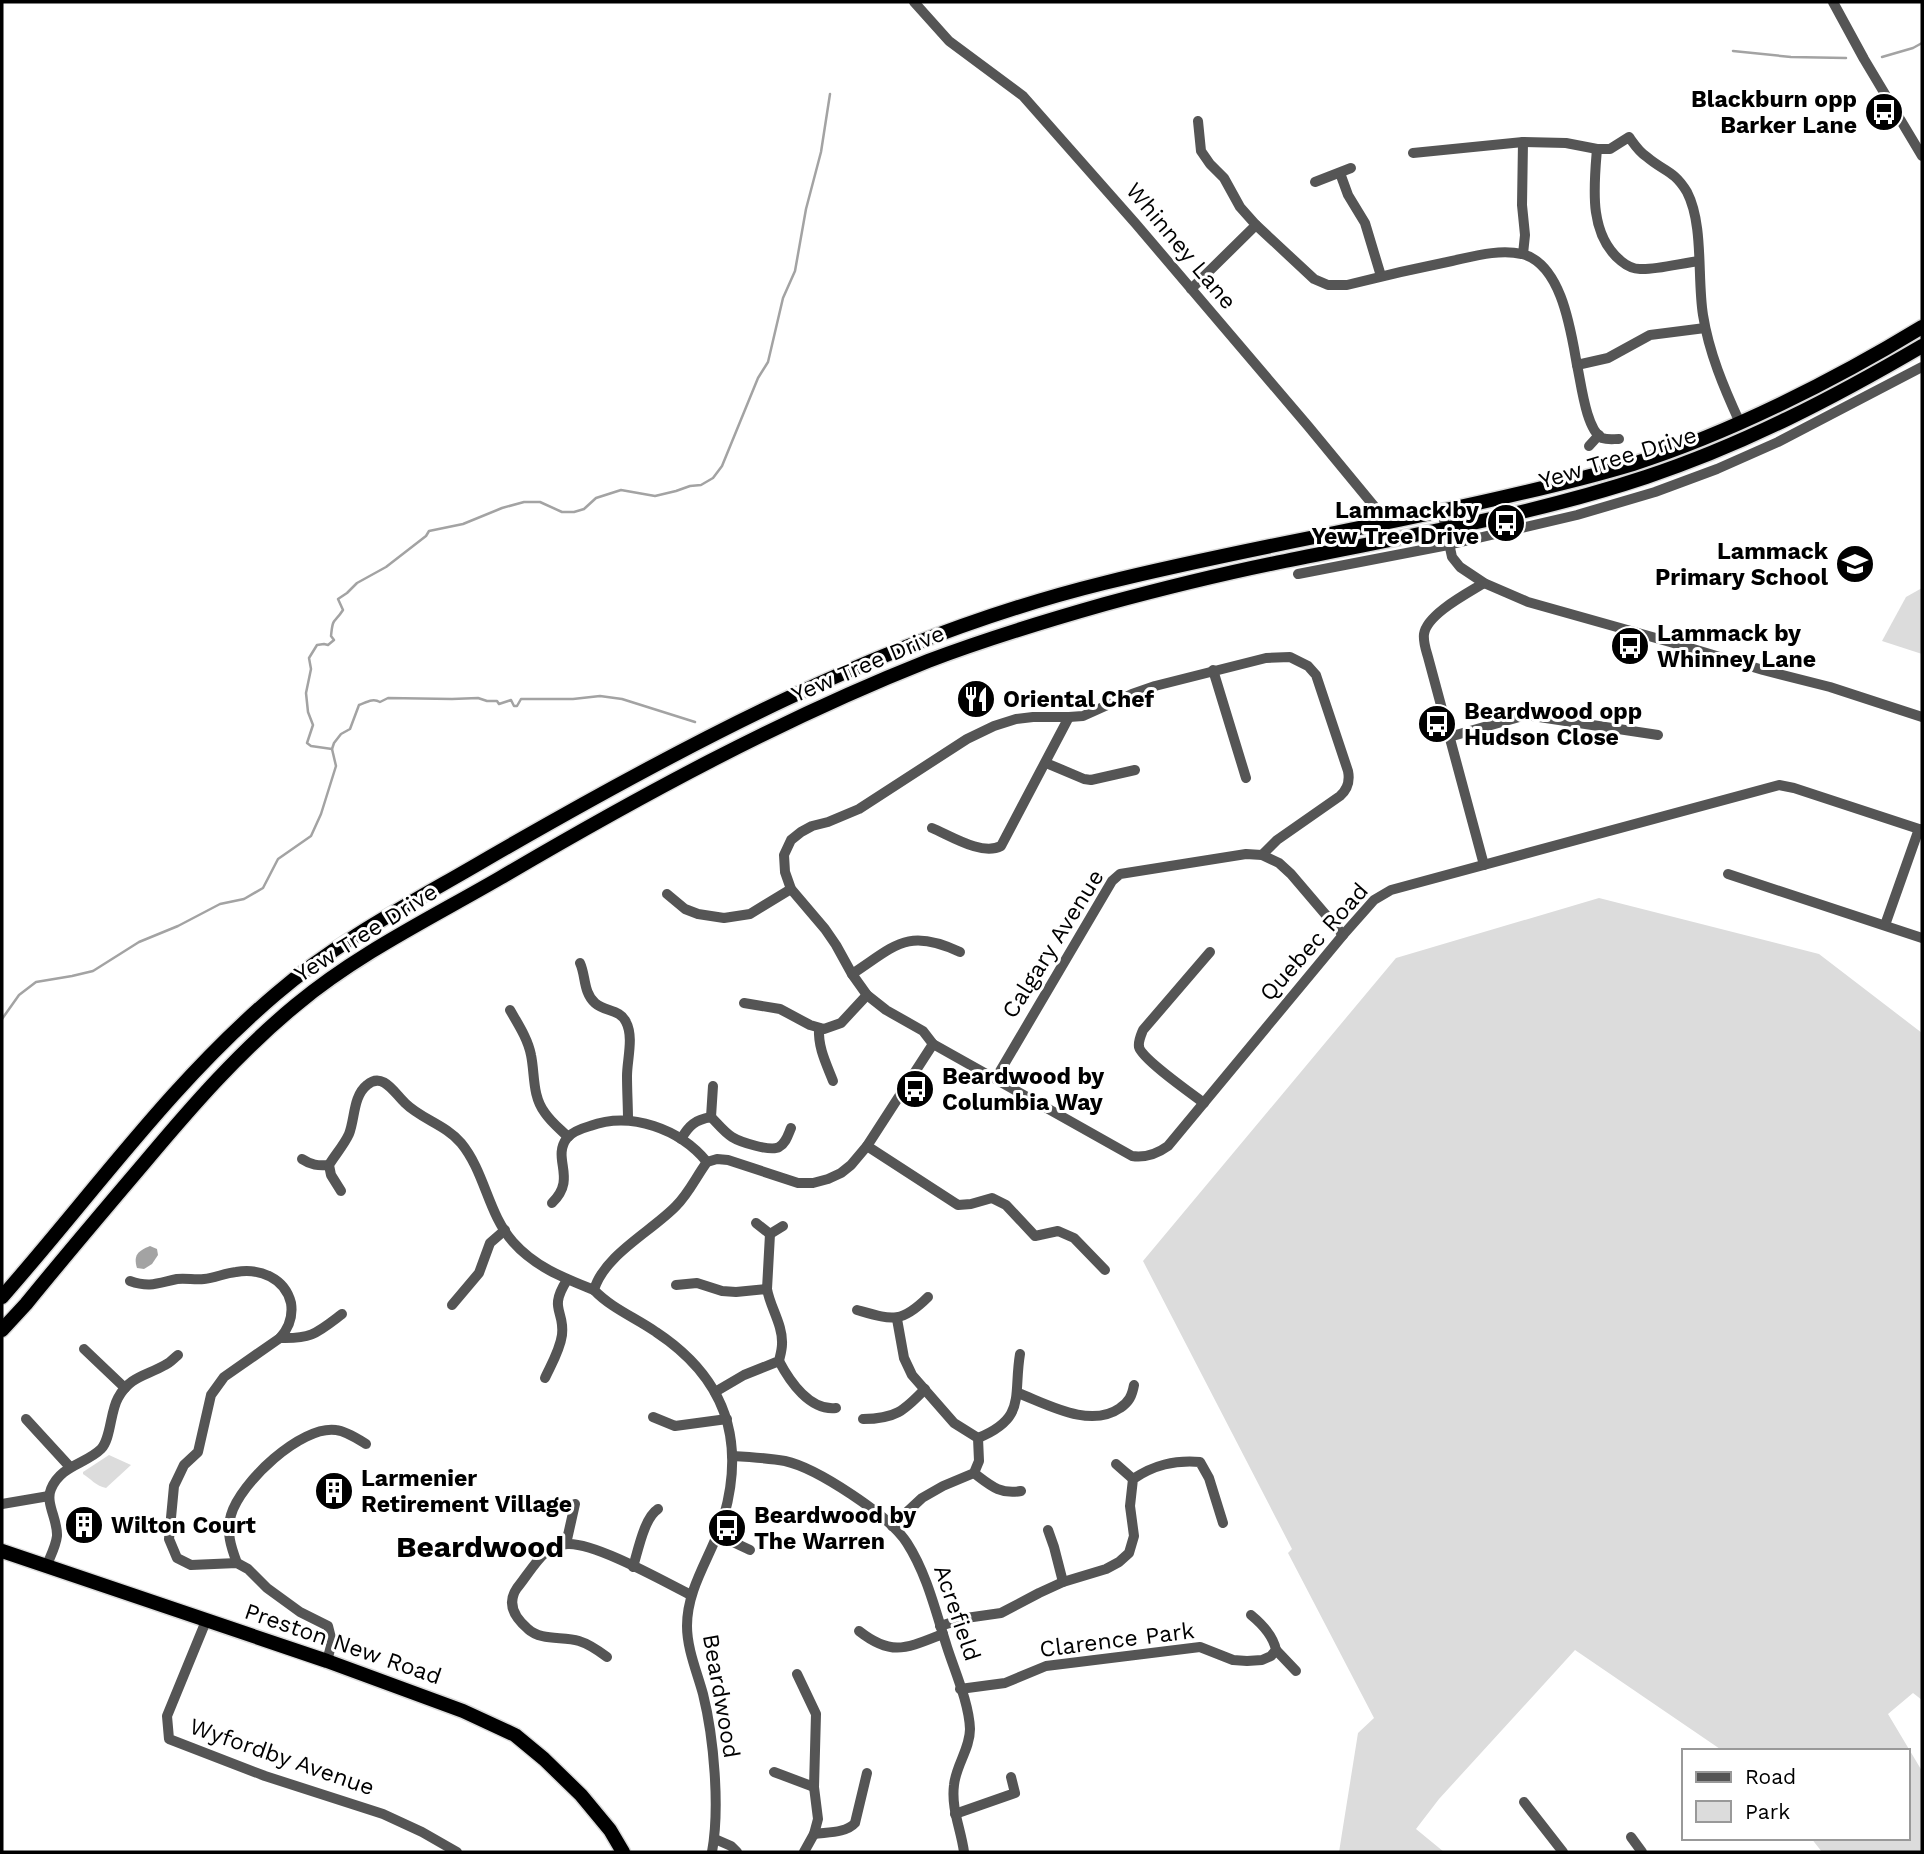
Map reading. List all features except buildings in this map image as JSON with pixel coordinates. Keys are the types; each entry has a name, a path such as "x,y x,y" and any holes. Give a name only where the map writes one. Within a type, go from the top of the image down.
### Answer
{"highway":[{"name":"Yew Tree Drive","path":"2,1297 192,1074 253,1014 316,962 351,938 547,824 670,757 855,668 925,639 1010,610 1103,583 1289,541 1442,511 1593,476 1639,462 1740,423 1922,327"},
{"name":"Yew Tree Drive","path":"2,1330 181,1118 220,1075 289,1011 329,980 365,957 551,848 675,780 803,715 929,661 1018,630 1108,603 1282,561 1446,529 1633,481 1707,455 1746,437 1836,394 1922,346"},
{"path":"1740,423 1746,437"},
{"path":"1010,610 1018,630"},
{"path":"794,696 803,715"},
{"path":"316,962 329,980"},
{"name":"Preston New Road","path":"2,1551 327,1661 463,1711 515,1735 581,1795 610,1830 623,1852"}],"street":[{"name":"Whinney Lane","path":"914,2 949,41 1023,96 1191,289 1374,506 1385,542"},
{"path":"1833,2 1922,156"},
{"path":"1198,121 1201,151 1224,178 1240,207 1314,279 1328,285 1347,285 1489,253 1523,254 1541,267 1558,291 1568,318 1588,416 1598,435 1607,439 1619,439"},
{"path":"1413,153 1523,142 1576,144 1610,149 1629,136 1648,159 1675,176 1686,192 1694,212 1705,328 1723,387 1740,423"},
{"path":"1523,142 1523,254"},
{"path":"1597,149 1594,198 1600,232 1612,253 1628,267 1640,269 1699,261"},
{"path":"1315,182 1351,168"},
{"path":"1340,173 1348,195 1364,223 1381,276"},
{"path":"1191,289 1256,225"},
{"path":"1577,365 1608,358 1650,335 1705,328"},
{"path":"1298,574 1448,545 1616,505 1679,483 1778,442 1922,367"},
{"path":"1589,446 1598,435"},
{"path":"1442,511 1448,545 1452,557 1460,567 1485,583 1528,603 1830,687 1922,718"},
{"path":"1484,864 1424,634 1432,619 1440,612 1485,583"},
{"path":"667,894 685,909 698,914 724,918 750,914 790,889 784,855 791,840 801,832 859,809 979,732 1016,719 1083,716 1155,686 1213,670 1276,657 1290,657 1308,666 1319,681 1349,781 1345,792 1277,840 1262,855 1279,863 1291,874 1343,935"},
{"path":"1213,670 1246,778"},
{"path":"1449,737 1526,715 1658,735"},
{"path":"932,828 983,850 994,850 1001,846 1069,717"},
{"path":"1046,764 1091,780 1135,770"},
{"name":"Quebec Road","path":"790,889 825,929 867,995 886,1010 923,1031 933,1044 1132,1156 1141,1157 1160,1152 1168,1146 1343,935 1374,900 1391,890 1779,785 1921,829"},
{"path":"1885,925 1921,829"},
{"name":"Calgary Avenue","path":"996,1078 1112,881 1119,874 1246,854 1262,855"},
{"path":"1728,874 1922,938"},
{"path":"852,974 899,943 911,940 943,944 960,952"},
{"path":"1204,1103 1150,1060 1139,1047 1143,1030 1210,951"},
{"path":"580,963 586,990 595,1003 617,1012 625,1018 629,1027 628,1120"},
{"path":"744,1003 780,1009 810,1026 819,1028 841,1023 867,995"},
{"path":"510,1010 530,1050 539,1102 544,1112 568,1137"},
{"path":"819,1028 821,1052 833,1081"},
{"path":"594,1290 597,1280 631,1243 688,1193 707,1162 728,1160 798,1183 813,1183 841,1173 867,1146 933,1044"},
{"name":"Beardwood","path":"328,1165 347,1138 357,1103 365,1087 373,1081 384,1083 407,1105 460,1143 477,1170 512,1241 541,1266 594,1290 603,1299 659,1334 692,1362 722,1404 732,1438 729,1495 718,1535 691,1595 687,1624 687,1635 710,1731 715,1790 715,1839 712,1852"},
{"path":"713,1086 711,1117 739,1141 773,1149 780,1147 791,1128"},
{"path":"681,1139 688,1127 697,1120 711,1117"},
{"path":"552,1203 559,1196 564,1183 562,1148 568,1137 594,1124 628,1120 662,1129 681,1139 707,1162"},
{"path":"867,1146 958,1205 992,1198 1006,1205 1035,1236 1058,1231 1074,1238 1105,1270"},
{"path":"302,1159 311,1164 328,1165 341,1191"},
{"path":"756,1223 770,1234"},
{"path":"770,1234 783,1226"},
{"path":"452,1305 479,1273 490,1243 505,1230"},
{"path":"770,1234 767,1289 782,1342 779,1361 811,1401 820,1407 836,1408"},
{"path":"130,1281 141,1285 155,1285 179,1279 204,1279 237,1271 262,1274 278,1280 288,1293 292,1306 287,1330 280,1338 224,1377 211,1395 198,1452 184,1465 174,1486 169,1539 177,1558 191,1565 237,1563 300,1612 328,1626 332,1642 327,1661"},
{"path":"545,1378 563,1331 557,1306 558,1294 567,1280"},
{"path":"676,1285 697,1283 722,1291 736,1292 767,1289"},
{"path":"857,1310 876,1316 897,1318 906,1316 928,1297"},
{"path":"280,1338 298,1338 318,1333 342,1314"},
{"path":"897,1318 904,1357 912,1376 954,1423 978,1438"},
{"path":"84,1349 125,1388"},
{"path":"978,1438 992,1432 1011,1416 1018,1393 1016,1375 1020,1354"},
{"path":"46,1567 57,1538 49,1496 52,1487 71,1467 101,1450 106,1442 110,1417 125,1388 144,1374 166,1365 178,1355"},
{"path":"715,1392 744,1375 779,1361"},
{"path":"1018,1393 1072,1414 1100,1416 1113,1413 1127,1403 1132,1396 1134,1385"},
{"path":"863,1419 895,1415 925,1389"},
{"path":"653,1418 675,1426 727,1419"},
{"path":"26,1419 71,1467"},
{"path":"237,1563 228,1530 231,1515 246,1487 269,1463 295,1441 312,1432 337,1430 366,1444"},
{"path":"892,1527 922,1498 974,1473 979,1461 978,1438"},
{"name":"Acrefield","path":"732,1456 786,1462 807,1469 847,1491 906,1541 917,1561 967,1709 970,1728 968,1745 954,1781 953,1802 964,1852"},
{"path":"859,1631 884,1647 911,1647 966,1618 1001,1613 1063,1582 1106,1569 1129,1553 1133,1536 1130,1506 1133,1479 1149,1468 1185,1461 1200,1462 1209,1478 1223,1523"},
{"path":"1116,1464 1133,1479"},
{"path":"974,1473 996,1489 1010,1493 1021,1491"},
{"path":"2,1504 49,1496"},
{"path":"566,1544 575,1504"},
{"path":"633,1567 647,1523 652,1513 658,1509"},
{"path":"1048,1530 1063,1582"},
{"path":"718,1535 750,1550"},
{"path":"607,1657 582,1642 539,1636 517,1618 512,1609 512,1595 545,1553 566,1544 588,1547 691,1595"},
{"path":"1251,1615 1264,1626 1276,1650 1297,1671"},
{"name":"Wyfordby Avenue","path":"206,1621 167,1716 169,1739 265,1776 383,1814 457,1852"},
{"name":"Clarence Park","path":"960,1689 1004,1684 1046,1666 1200,1647 1233,1660 1262,1660 1276,1650"},
{"path":"797,1674 816,1714 814,1787 818,1819 814,1834 804,1852"},
{"path":"774,1772 814,1787"},
{"path":"814,1834 851,1828 855,1823 867,1773"},
{"path":"955,1814 1015,1793 1011,1777"},
{"path":"1524,1802 1563,1852"},
{"path":"1631,1837 1642,1852"},
{"path":"715,1839 731,1846 737,1852"}],"green space":[{"path":"1922,588 1922,654 1882,641 1906,597"},
{"path":"1599,898 1819,954 1922,1033 1922,1700 1913,1693 1888,1714 1909,1749 1720,1749 1575,1650 1439,1799 1416,1829 1444,1852 1339,1852 1358,1733 1374,1718 1288,1553 1292,1549 1143,1261 1396,958"},
{"path":"109,1455 131,1465 106,1488 96,1484 83,1472"},
{"path":"1910,1751 1922,1771 1922,1852 1822,1852 1813,1840 1910,1840"}],"shaded area":[{"path":"150,1246 157,1249 158,1255 152,1264 144,1269 137,1268 138,1254"}],"waterway":[{"path":"1882,57 1922,43"},
{"path":"1733,51 1791,57 1846,58"},
{"path":"332,749 307,743 313,725 308,712 306,693 311,669 309,658 317,645 328,645 334,640 331,636 332,625 343,610 338,599 357,583 386,567 429,531 463,524 524,502 540,502 562,512 574,512 584,509 596,498 621,490 655,496 701,485 713,478 722,466 758,378 768,362 783,298 795,271 806,209 821,152 830,94"},
{"path":"2,1019 19,995 36,982 93,971 139,942 220,904 244,899 263,888 278,859 311,836 336,766 332,749 334,743 341,734 350,729 359,705 388,698 478,698 497,701 499,704 511,700 514,706 517,706 521,699 600,696 622,699 695,722"}],"place":[{"name":"Blackburn opp Barker Lane","path":"1884,112"},
{"name":"Lammack by Yew Tree Drive","path":"1506,523"},
{"name":"Lammack Primary School","path":"1855,564"},
{"name":"Lammack by Whinney Lane","path":"1630,646"},
{"name":"Oriental Chef","path":"976,699"},
{"name":"Beardwood opp Hudson Close","path":"1437,724"},
{"name":"Beardwood by Columbia Way","path":"915,1089"},
{"name":"Larmenier Retirement Village","path":"334,1491"},
{"name":"Wilton Court","path":"84,1525"},
{"name":"Beardwood by The Warren","path":"727,1528"}],"district":[{"name":"Beardwood","path":"480,1546"}]}
